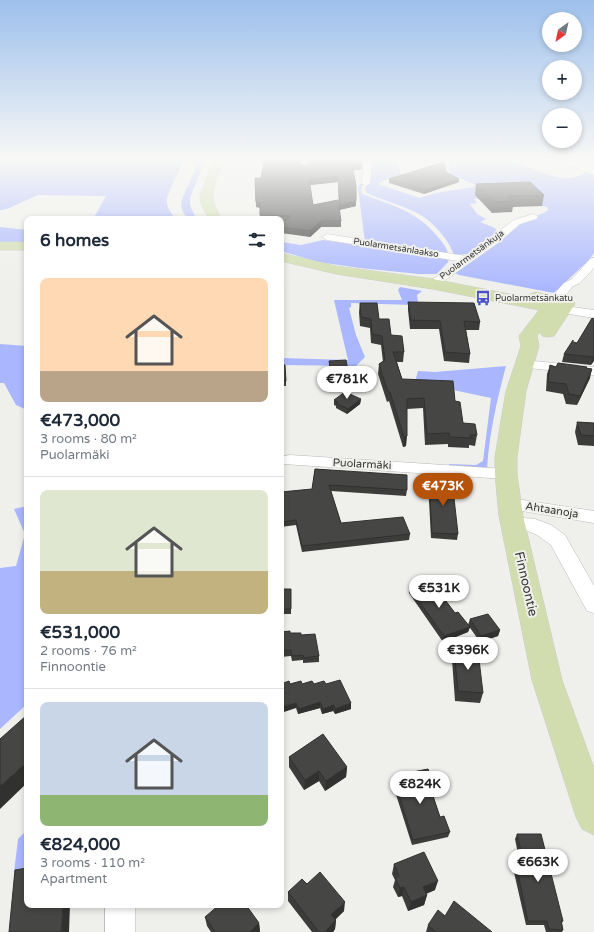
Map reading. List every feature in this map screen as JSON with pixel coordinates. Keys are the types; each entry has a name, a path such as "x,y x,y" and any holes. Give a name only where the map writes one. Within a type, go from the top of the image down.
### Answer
{"main road":[{"path":"196,201 201,216"},
{"path":"206,201 208,208 214,216"},
{"path":"0,246 24,246"},
{"path":"284,254 334,266 437,281 559,305"},
{"path":"284,258 336,270 437,281"},
{"name":"Finnoontie","path":"559,305 542,340 530,346 524,364 516,391 506,456 506,474 511,514 547,680 594,817"}],"street":[{"name":"Puolarmetsänkuja","path":"437,281 466,259 494,241 517,222 533,217"},
{"name":"Puolarmetsänlaakso","path":"326,237 466,259"},
{"name":"Finnoontie","path":"559,305 578,287 576,281 594,261"},
{"path":"559,305 594,311"},
{"path":"559,305 594,314"},
{"path":"524,364 594,371"},
{"name":"Puolarmäki","path":"290,460 506,474"},
{"path":"511,514 528,524 544,530 558,540 594,604"},
{"name":"Ahtaanoja","path":"511,514 594,517"},
{"path":"120,908 120,932"}],"shaded area":[{"path":"0,201 24,201 7,209 0,210"},
{"path":"103,201 167,201 168,207 174,216 95,216"},
{"path":"182,201 190,201 195,216 186,216 181,206"},
{"path":"360,201 381,201 403,210 421,220 442,242 447,249 448,254 365,242"},
{"path":"387,201 476,201 477,203 470,204 477,214 486,219 480,222 495,228 498,233 468,254 454,255 448,242 432,224 419,214"},
{"path":"537,201 594,201 594,253 589,260 554,293 459,275 453,272 523,222 548,210 547,207 542,206"},
{"path":"0,227 24,230 24,243 0,243"},
{"path":"323,240 445,258 449,261 437,274 419,274 318,262 284,252 284,242 301,245"},
{"path":"400,287 422,291 417,295 418,303 413,305 351,303 351,307 349,308 356,335 365,357 356,366 284,365 284,358 348,360 334,300 402,300 398,290"},
{"path":"0,344 24,346 24,409 16,405 4,383 0,383"},
{"path":"506,366 494,417 487,470 449,467 449,464 476,465 483,461 491,398 415,382 418,371 435,372"},
{"path":"24,507 24,532 14,509"},
{"path":"24,538 24,707 0,729 0,568 16,566"},
{"path":"24,833 24,870 14,872 18,839"}],"building":[{"path":"312,201 313,205 338,201 341,221 321,221 310,231 284,227 284,222 291,216 260,215 260,203 256,202"},
{"path":"340,201 354,201 340,205"},
{"path":"408,302 474,303 480,322 464,321 470,354 445,352 440,321 411,320"},
{"path":"360,303 377,303 379,319 389,319 391,335 402,336 404,352 393,352 402,379 453,381 455,401 460,402 463,423 475,424 477,435 470,435 471,438 450,437 449,433 427,434 424,398 407,399 407,436 404,437 390,392 388,392 379,364 385,360 382,336 372,334 371,319 361,317"},
{"path":"592,318 594,319 594,357 564,354 573,340 573,342 577,343"},
{"path":"346,360 348,371 331,372 329,361"},
{"path":"558,363 592,369 580,396 569,394 566,384 548,382 550,365 556,367"},
{"path":"284,365 285,365 286,381 284,381"},
{"path":"345,392 361,399 348,409 336,403 338,402 334,400"},
{"path":"577,422 594,423 594,436 581,435"},
{"path":"315,469 407,475 407,490 329,485 341,523 403,517 410,534 302,546 296,520 284,522 284,492 312,489"},
{"path":"429,478 452,480 458,534 432,533"},
{"path":"429,581 437,599 436,588 455,613 458,612 470,627 444,636 409,587"},
{"path":"284,589 291,589 291,609 284,609"},
{"path":"488,614 500,630 481,636 470,619"},
{"path":"284,632 301,633 301,635 315,634 319,656 303,658 303,655 292,656 291,650 284,651"},
{"path":"454,650 478,651 483,693 458,691"},
{"path":"340,680 351,703 335,709 334,705 323,709 320,702 299,709 296,703 284,706 284,683 289,681 290,684 301,681 302,684 312,681 314,684 324,681 326,684"},
{"path":"24,718 24,765 0,786 0,739"},
{"path":"323,734 347,767 326,781 319,771 305,780 289,757"},
{"path":"428,769 433,784 429,784 440,817 444,816 450,832 413,840 393,776"},
{"path":"517,834 541,834 563,921 561,921 563,930 549,929 547,921 528,921 516,864 524,864"},
{"path":"424,852 438,881 423,887 427,895 411,902 404,887 400,888 395,878 399,876 394,864"},
{"path":"24,868 24,908 63,908 61,932 9,932 15,870"},
{"path":"320,872 345,902 331,915 336,920 325,932 319,932 288,892 302,879 307,884"},
{"path":"454,901 492,932 436,932 428,925 438,910 445,916"},
{"path":"216,908 248,908 259,923 250,932 215,932 205,917"}],"place":[{"name":"Puolarmetsänkatu","path":"483,298"}]}
